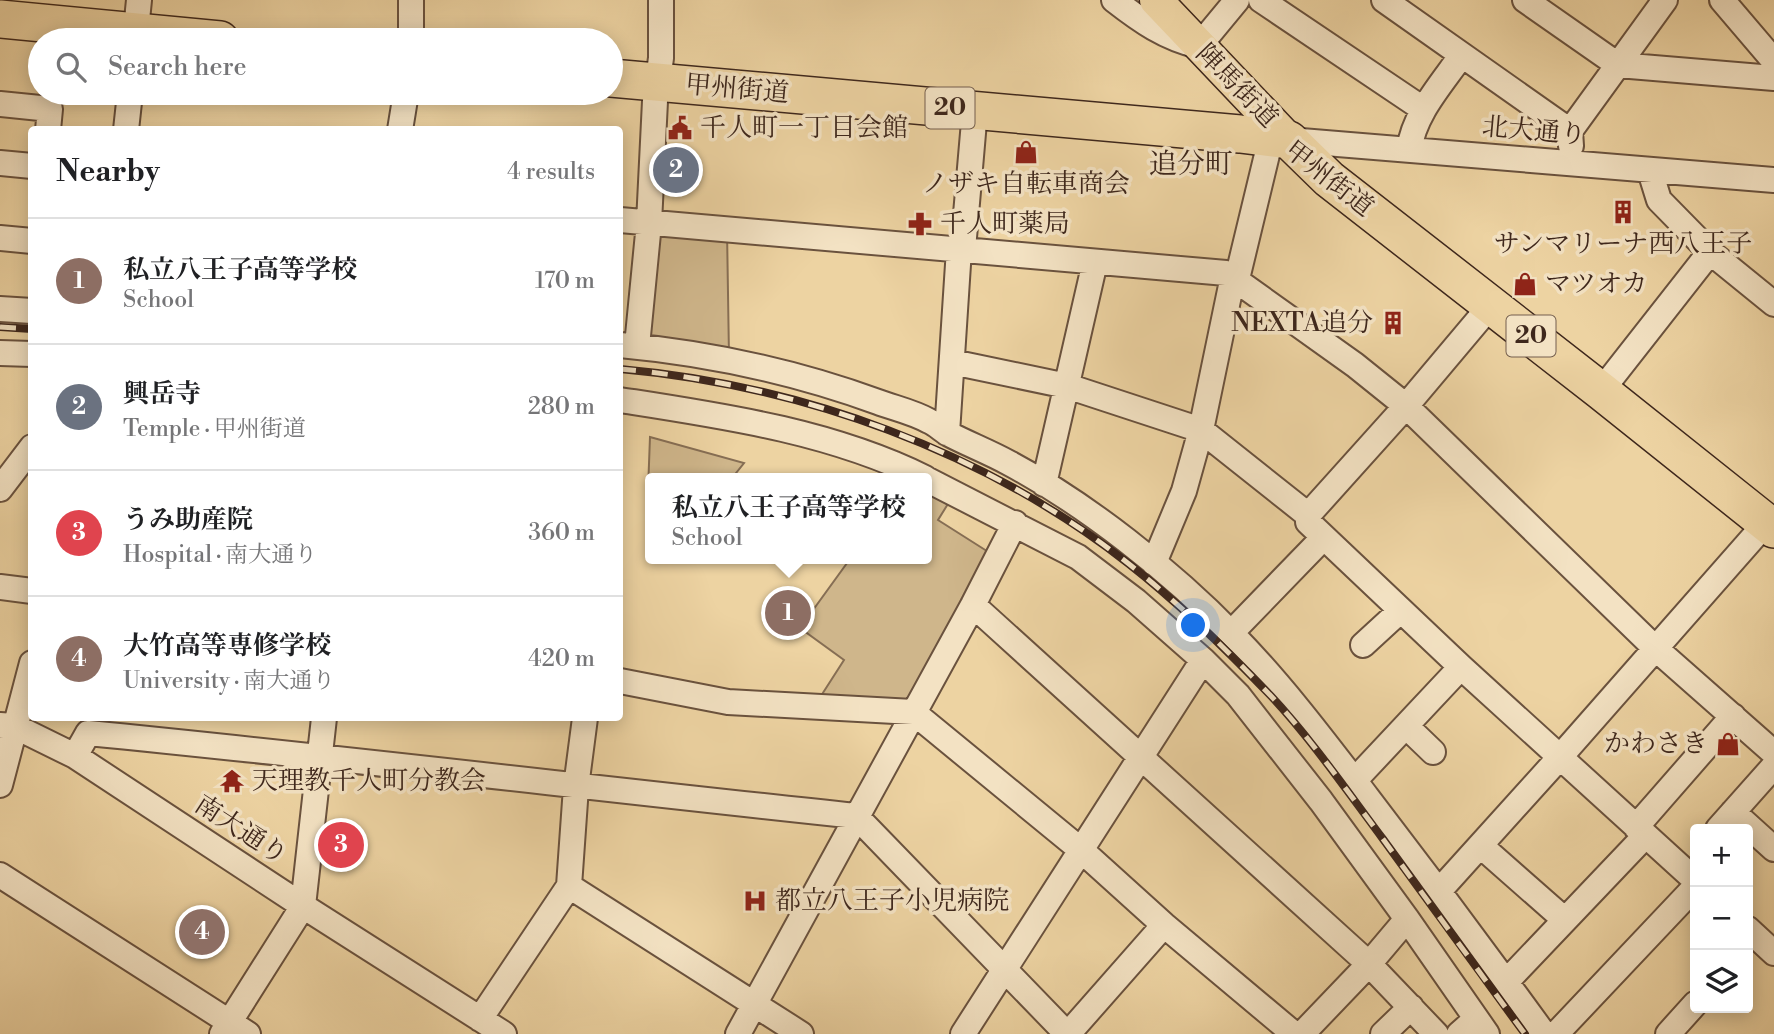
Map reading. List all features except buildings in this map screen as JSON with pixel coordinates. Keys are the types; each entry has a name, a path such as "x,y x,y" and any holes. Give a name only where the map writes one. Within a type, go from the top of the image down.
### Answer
{"highway":[{"path":"17,14 158,28"},
{"name":"甲州街道","path":"623,79 1280,139 1770,526"}],"main road":[{"name":"陣馬街道","path":"1156,0 1280,139"}],"street":[{"path":"411,0 411,28"},
{"path":"661,0 661,58 657,82 649,223 628,346 719,359 835,387 928,420 947,433 1009,463 1109,528 1154,563 1231,633 1280,685 1439,891 1544,1034"},
{"path":"1114,0 1150,28 1178,41 1199,46 1237,0"},
{"path":"1261,0 1423,110"},
{"path":"1384,0 1570,131"},
{"path":"1525,0 1618,65 1774,78"},
{"path":"1722,0 1774,61"},
{"path":"1572,164 1570,131 1618,65 1657,3"},
{"path":"1409,150 1411,132 1423,110 1461,56"},
{"path":"0,104 50,109 48,126"},
{"path":"126,126 129,105"},
{"path":"401,126 404,105"},
{"path":"947,433 975,110"},
{"path":"1154,563 1184,491 1201,430 1235,278 1280,139"},
{"name":"北大通り","path":"1280,139 1774,180"},
{"path":"0,163 28,166"},
{"path":"1650,171 1659,200 1710,251 1774,303"},
{"path":"623,220 1212,270 1235,278 1355,365 1406,406 1656,648 1774,752"},
{"path":"0,238 28,241"},
{"path":"1601,391 1710,251"},
{"path":"1044,484 1095,262"},
{"path":"1491,305 1406,406 1308,515 1308,522 1400,611 1640,831 1690,871"},
{"path":"0,309 28,311"},
{"path":"0,353 28,354"},
{"path":"952,362 1067,386 1201,430 1308,515"},
{"path":"623,404 787,429 839,445 911,473"},
{"path":"0,489 21,458"},
{"path":"932,482 1078,557 1136,601 1238,695 1407,919 1474,1029"},
{"path":"738,1034 1016,523"},
{"path":"1439,891 1656,648 1770,526"},
{"path":"1231,633 1324,537"},
{"path":"0,587 28,590"},
{"path":"973,605 1369,964 1436,1034"},
{"path":"1363,645 1400,611"},
{"path":"963,1034 1203,660"},
{"path":"1354,781 1461,667"},
{"path":"0,785 7,726 28,673"},
{"path":"623,682 729,702 913,712 1080,850 1164,925 1294,1034"},
{"path":"1506,982 1565,920 1733,716"},
{"path":"0,875 233,1030 303,906 324,721"},
{"path":"480,1019 569,886 576,787 585,721"},
{"name":"南大通り","path":"7,726 75,756 504,1034"},
{"path":"1406,726 1433,752"},
{"path":"75,756 88,733 856,816 1068,1034 1164,925"},
{"path":"1774,766 1726,820 1774,849"},
{"path":"1481,846 1565,920"},
{"path":"1556,1034 1690,875"},
{"path":"569,886 801,1034"},
{"path":"1302,1034 1369,964 1407,919"},
{"path":"1753,938 1774,953"},
{"path":"1383,1034 1411,1007"},
{"path":"1668,1034 1690,1010"}],"shaded area":[{"path":"649,223 727,230 729,356 648,343"},
{"path":"650,437 744,463 736,473 649,473"},
{"path":"932,491 951,499 938,520 990,553 908,702 819,699 844,660 800,628 846,564 932,564"}],"railway":[{"path":"0,327 28,329"},
{"path":"623,369 688,377 756,390 823,408 888,430 952,457 1014,488 1073,524 1129,564 1220,644 1301,730 1525,1034"}],"place":[{"name":"千人町一丁目会館","path":"680,128"},
{"name":"ノザキ自転車商会","path":"1026,152"},
{"name":"興岳寺","path":"676,170"},
{"name":"サンマリーナ西八王子","path":"1623,212"},
{"name":"千人町薬局","path":"920,224"},
{"name":"マツオカ","path":"1525,284"},
{"name":"NEXTA追分","path":"1393,323"},
{"name":"私立八王子高等学校","path":"788,613"},
{"name":"かわさき","path":"1728,744"},
{"name":"天理教千人町分教会","path":"232,781"},
{"name":"うみ助産院","path":"341,845"},
{"name":"都立八王子小児病院","path":"755,901"},
{"name":"大竹高等専修学校","path":"202,932"}],"district":[{"name":"追分町","path":"1191,164"}]}
